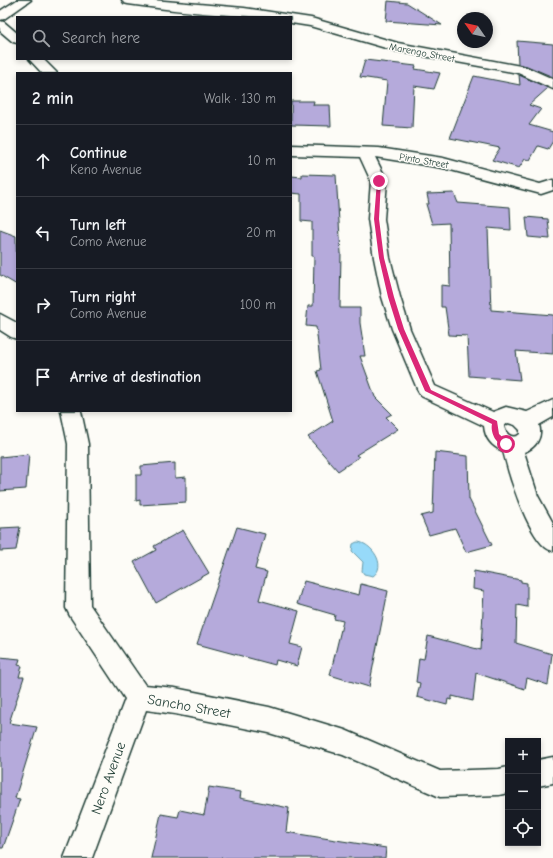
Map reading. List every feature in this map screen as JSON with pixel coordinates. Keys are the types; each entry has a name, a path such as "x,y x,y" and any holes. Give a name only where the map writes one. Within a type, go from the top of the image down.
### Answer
{"street":[{"path":"0,16 25,0"},
{"path":"128,0 185,8 256,12 278,16"},
{"name":"Marengo Street","path":"292,18 311,22 396,47 521,70 542,78 553,85"},
{"path":"0,25 16,38"},
{"path":"37,60 49,72"},
{"name":"Pinto Street","path":"292,150 365,152 400,156 443,163 541,189 553,185"},
{"path":"365,152 379,181 376,219 382,258 391,297 401,329 428,391 495,422"},
{"path":"379,181 400,156"},
{"path":"0,321 16,331"},
{"path":"526,422 553,408"},
{"name":"Sancho Street","path":"71,412 78,444 78,608 138,697 175,701 269,720 345,744 440,784 505,781"},
{"path":"513,415 526,422 530,427 530,437 525,444 512,446 500,440 496,436 494,430 495,422 501,417 513,415"},
{"path":"512,446 524,492 546,532 553,541"},
{"name":"Nero Avenue","path":"78,858 138,697"},
{"path":"541,772 553,770"}],"water":[{"path":"357,542 368,546 376,555 379,566 377,572 373,576 364,574 362,571 363,562 352,551 353,544"}],"building":[{"path":"388,1 407,3 442,25 386,21"},
{"path":"517,41 553,44 553,77 527,66 518,64"},
{"path":"365,60 416,66 415,69 440,73 434,89 414,86 412,128 383,126 387,81 360,77"},
{"path":"519,75 548,88 529,105 541,109 529,125 553,132 553,141 548,149 538,146 530,160 525,159 519,168 492,160 500,148 450,138 474,76 520,85"},
{"path":"292,101 314,101 313,105 330,105 331,126 292,125"},
{"path":"302,174 336,175 341,253 340,308 360,308 360,323 365,356 360,356 375,397 392,414 386,417 398,429 356,455 359,457 338,471 308,437 333,421 317,371 321,370 316,327 306,326 308,306 313,306 314,256 312,256 312,222 301,221 301,194 292,193 292,176 302,177"},
{"path":"454,193 458,203 510,207 511,230 488,228 491,310 553,315 553,354 516,351 520,380 469,376 467,336 449,335 445,307 441,307 441,285 450,286 449,223 432,224 426,204 429,204 427,194"},
{"path":"526,217 548,219 550,239 528,237"},
{"path":"0,230 16,236 16,284 0,275"},
{"path":"435,452 468,456 469,499 492,545 466,552 455,528 429,535 421,516 433,513"},
{"path":"29,454 26,489 0,491 0,457"},
{"path":"175,463 175,478 186,477 186,502 140,505 140,500 136,501 136,475 141,475 141,466"},
{"path":"20,527 16,550 0,551 0,528"},
{"path":"237,527 265,534 255,569 267,572 259,600 299,611 290,644 302,647 297,666 276,660 275,665 197,644"},
{"path":"183,530 209,573 156,603 134,562 156,550 154,546"},
{"path":"474,571 521,580 521,582 527,583 527,607 517,605 516,643 552,654 548,685 527,678 525,689 476,673 473,701 452,696 452,700 448,699 447,705 417,697 420,683 416,682 419,658 424,659 428,636 481,650 484,591 473,589"},
{"path":"304,581 359,595 361,584 388,591 369,687 330,675 343,621 334,619 335,615 297,604"},
{"path":"0,657 20,659 18,665 22,666 19,677 24,677 9,723 37,727 15,798 20,799 3,848 0,848"},
{"path":"209,787 241,792 240,798 289,808 286,832 386,848 385,858 151,858 161,814 178,817 180,810 204,815"}],"route":[{"path":"379,181 376,219 382,258 391,297 401,329 428,391 495,422 494,430 496,436 506,444"}]}
